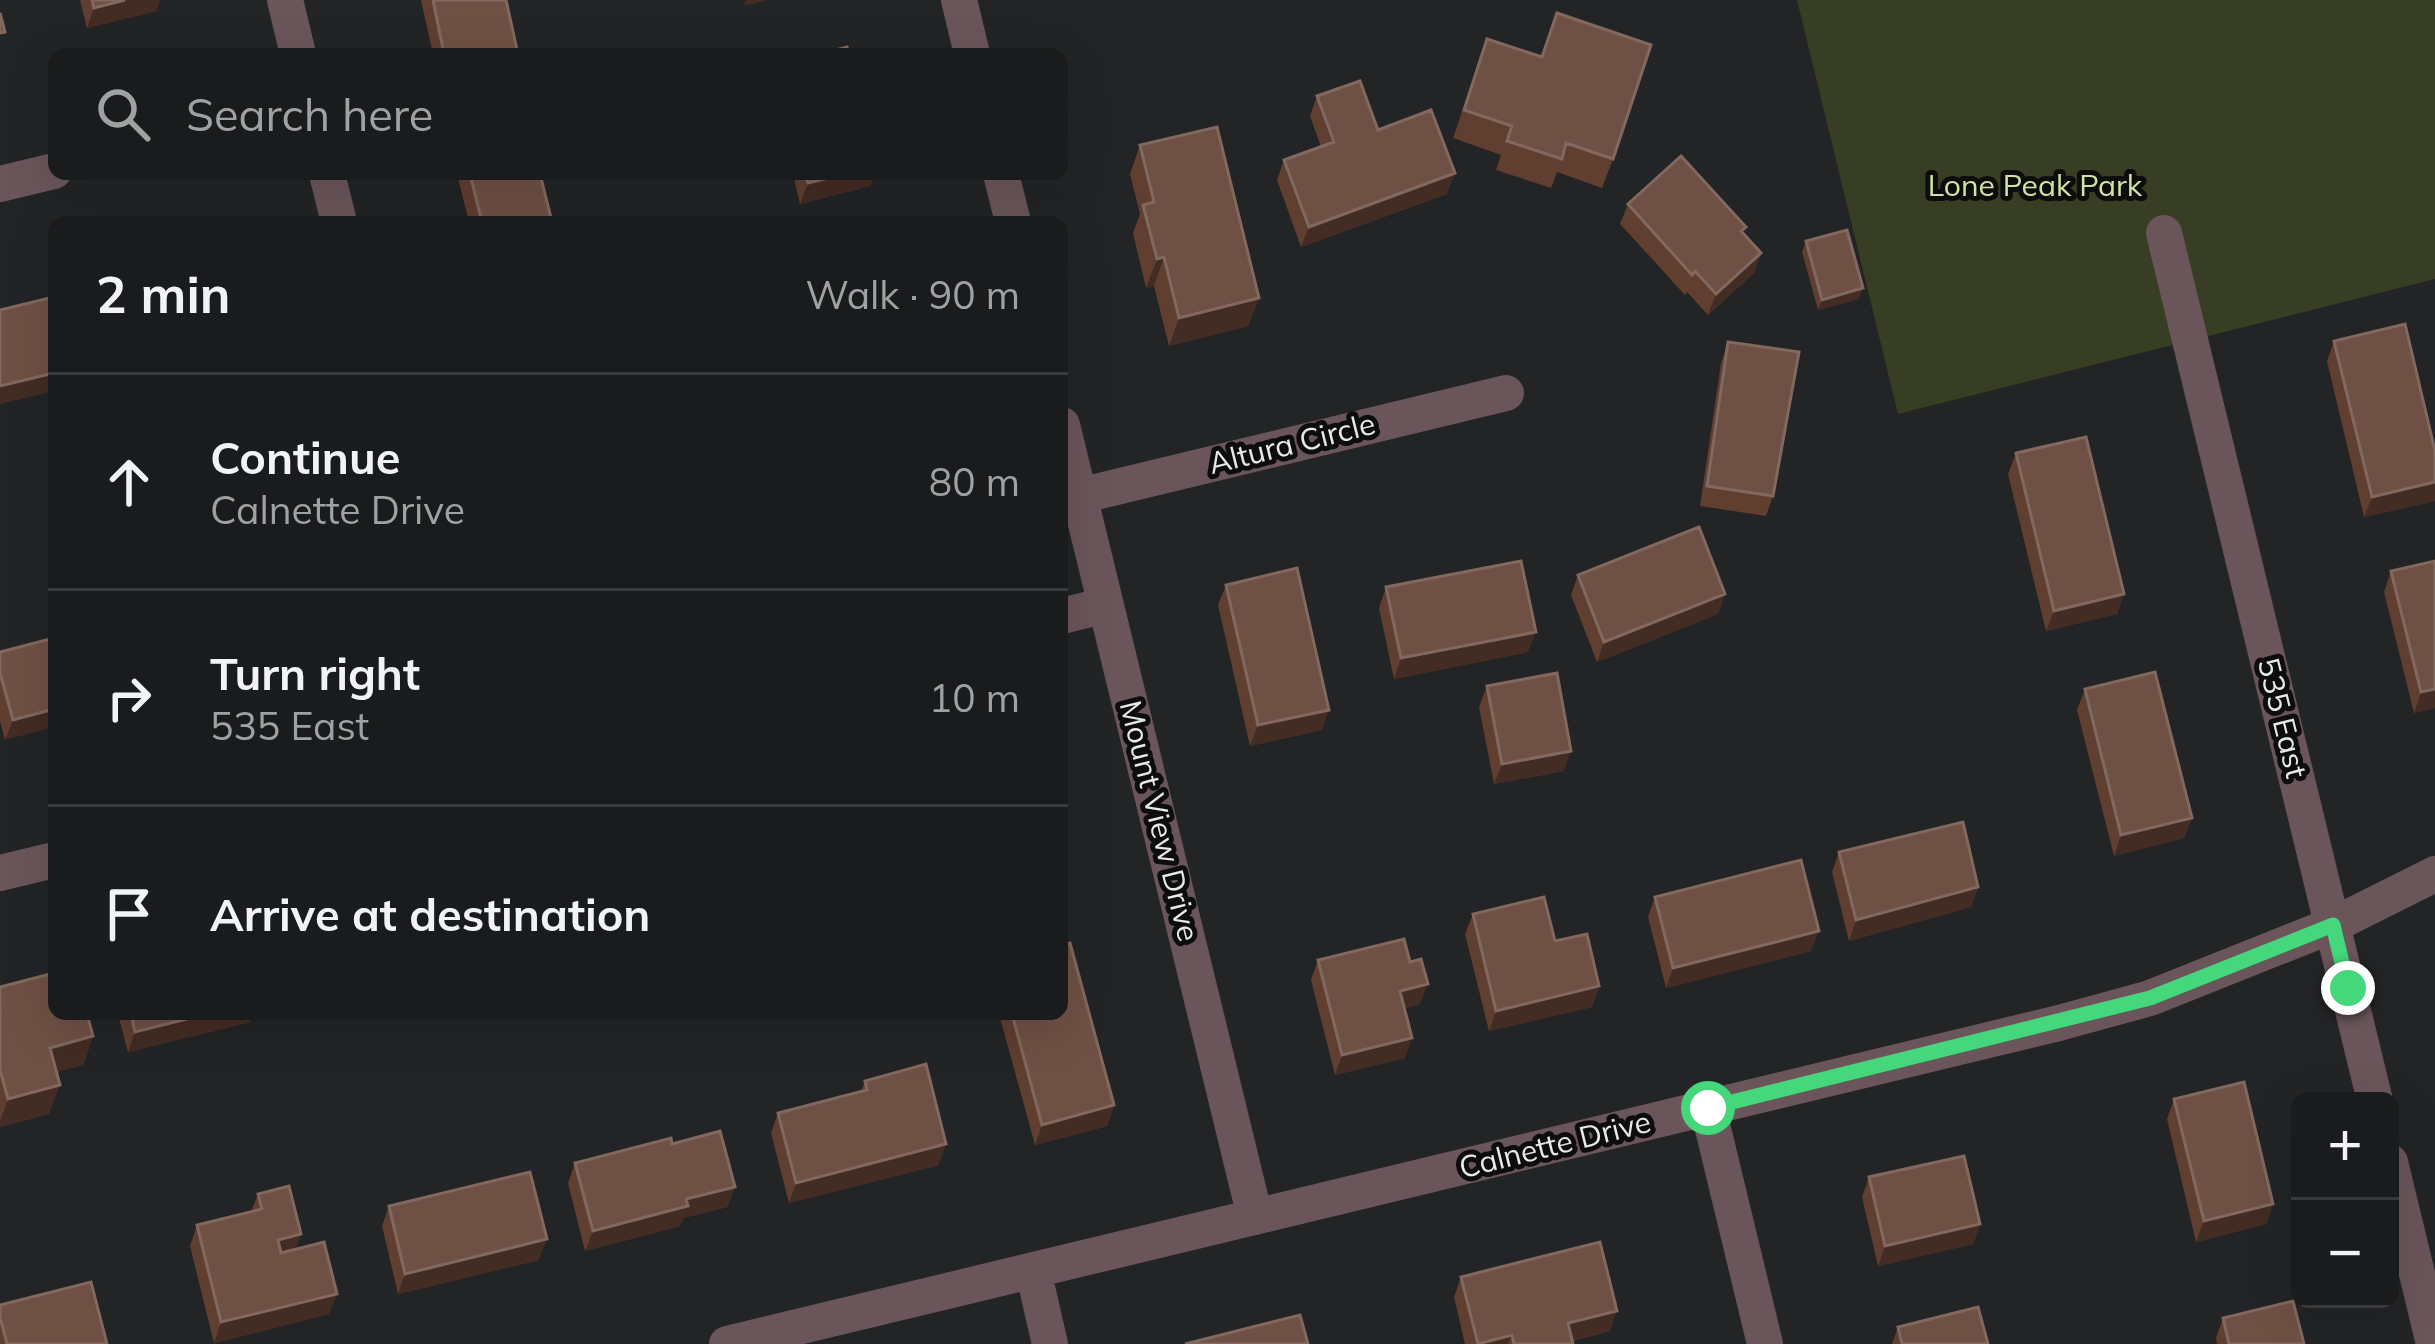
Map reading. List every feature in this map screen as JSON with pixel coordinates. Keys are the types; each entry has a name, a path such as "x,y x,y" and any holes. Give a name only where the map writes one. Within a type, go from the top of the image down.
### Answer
{"street":[{"path":"285,0 297,48"},
{"path":"959,0 971,48"},
{"path":"0,184 48,172"},
{"path":"329,180 338,216"},
{"path":"1002,180 1012,216"},
{"name":"535 East","path":"2164,233 2373,1092"},
{"name":"Altura Circle","path":"1079,496 1506,393"},
{"name":"Mount View Drive","path":"1068,449 1255,1217"},
{"path":"1068,614 1106,605"},
{"path":"0,873 48,861"},
{"name":"Calnette Drive","path":"727,1344 2150,998 2333,925 2435,874"},
{"path":"1708,1108 1765,1344"},
{"path":"2399,1199 2434,1344"},
{"path":"1033,1270 1051,1344"}],"green space":[{"name":"Lone Peak Park","path":"1797,0 2435,0 2435,279 1898,414"}],"building":[{"path":"92,0 125,0 94,8"},
{"path":"433,0 506,0 517,48 443,48"},
{"path":"1557,13 1651,45 1613,159 1566,143 1562,159 1507,141 1512,126 1464,110 1487,39 1542,57"},
{"path":"1360,81 1378,130 1431,110 1455,173 1309,227 1284,160 1334,142 1317,96"},
{"path":"1217,127 1259,298 1179,318 1164,257 1157,259 1143,205 1154,202 1140,145"},
{"path":"1681,156 1746,227 1741,231 1761,253 1716,294 1695,271 1692,275 1628,204"},
{"path":"472,180 542,180 550,216 480,216"},
{"path":"1847,230 1863,288 1822,300 1806,241"},
{"path":"48,298 48,374 0,386 0,310"},
{"path":"2405,324 2435,451 2435,482 2372,497 2334,341"},
{"path":"1728,342 1799,352 1773,496 1707,486"},
{"path":"2086,437 2124,594 2054,611 2016,453"},
{"path":"1699,527 1725,594 1604,642 1578,575"},
{"path":"1521,561 1536,632 1401,658 1386,587"},
{"path":"2435,561 2435,689 2421,692 2391,571"},
{"path":"1297,568 1329,710 1258,725 1226,585"},
{"path":"48,640 48,711 13,720 0,673 0,652"},
{"path":"2155,672 2192,818 2121,835 2085,689"},
{"path":"1557,673 1571,751 1502,764 1487,686"},
{"path":"1963,822 1978,887 1856,920 1839,852"},
{"path":"1801,860 1819,931 1673,968 1655,897"},
{"path":"1544,897 1555,941 1587,934 1599,986 1496,1011 1473,914"},
{"path":"1404,939 1410,962 1421,959 1428,984 1400,991 1412,1038 1342,1055 1318,960"},
{"path":"1068,944 1114,1105 1042,1125 1014,1020 1068,1020"},
{"path":"48,975 48,1020 89,1020 93,1036 50,1048 60,1085 8,1099 0,1070 0,987"},
{"path":"132,1020 183,1020 135,1032"},
{"path":"926,1064 946,1144 796,1183 778,1113 867,1090 865,1081"},
{"path":"2244,1082 2273,1204 2204,1221 2174,1099"},
{"path":"720,1131 735,1187 686,1199 688,1206 593,1231 575,1163 671,1138 672,1144"},
{"path":"1964,1156 1980,1224 1885,1246 1869,1177"},
{"path":"530,1172 547,1239 405,1274 389,1206"},
{"path":"289,1186 301,1234 278,1240 281,1253 324,1242 337,1294 221,1322 197,1225 262,1209 258,1194"},
{"path":"1600,1242 1617,1311 1568,1323 1573,1344 1514,1344 1512,1335 1478,1344 1461,1277"},
{"path":"91,1282 107,1344 7,1344 0,1305"},
{"path":"2291,1301 2304,1344 2229,1344 2223,1318"},
{"path":"1978,1307 1988,1344 1902,1344 1898,1327"},
{"path":"1300,1315 1308,1344 1185,1344"}],"route":[{"path":"1708,1108 2150,998 2333,925 2348,988"}]}
